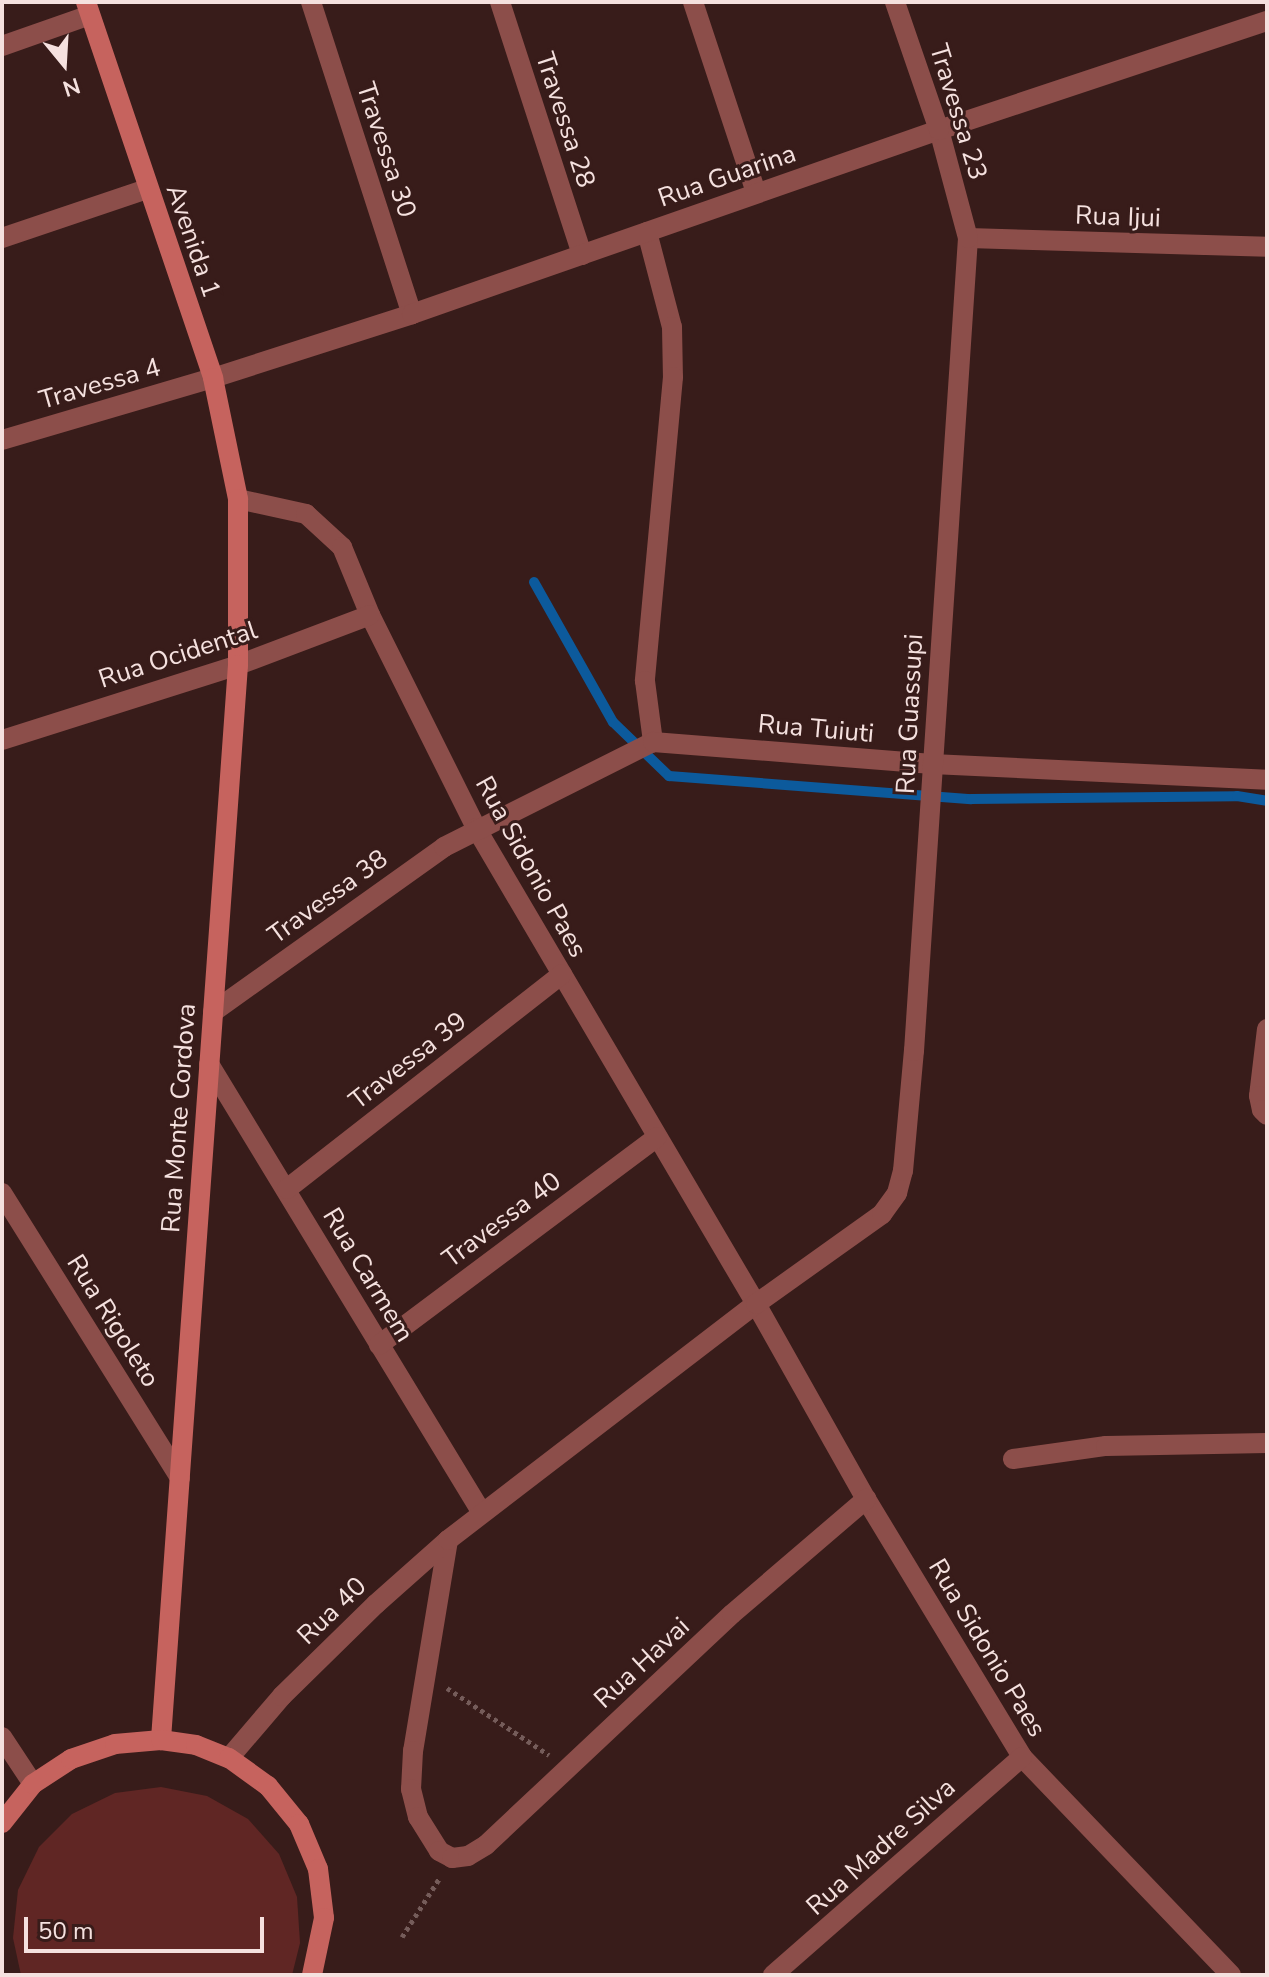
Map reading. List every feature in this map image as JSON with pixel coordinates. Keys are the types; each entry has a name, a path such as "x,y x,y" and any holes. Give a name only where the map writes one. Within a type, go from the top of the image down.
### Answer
{"street":[{"name":"Travessa 30","path":"311,2 412,314"},
{"name":"Travessa 28","path":"500,2 582,255"},
{"path":"693,2 756,193"},
{"name":"Travessa 23","path":"895,2 939,130 968,238"},
{"path":"2,46 88,8"},
{"name":"Avenida 1","path":"88,8 213,378 238,499"},
{"name":"Rua Guarina","path":"648,744 645,681 673,377 672,327 647,232 939,130 1267,21"},
{"path":"2,238 147,189"},
{"path":"213,378 412,314 647,232"},
{"name":"Rua Ijui","path":"968,238 1267,247"},
{"name":"Rua Guassupi","path":"756,1304 882,1214 897,1193 903,1171 929,841 968,238"},
{"name":"Travessa 4","path":"2,440 213,378"},
{"name":"Rua Sidonio Paes","path":"238,499 306,514 326,529 342,547 370,615 476,828 756,1304 866,1499 1022,1757 1231,1975"},
{"name":"Rua Monte Cordova","path":"161,1740 238,665 238,499"},
{"name":"Rua Ocidental","path":"2,740 238,665 370,615"},
{"name":"Rua Tuiuti","path":"476,828 648,744 932,764 1267,780"},
{"name":"Travessa 38","path":"213,1012 444,847 476,828"},
{"name":"Travessa 39","path":"287,1189 562,974"},
{"path":"1264,1113 1259,1096 1267,1029"},
{"name":"Rua Carmem","path":"209,1064 482,1513"},
{"name":"Travessa 40","path":"379,1345 657,1137"},
{"name":"Rua Rigoleto","path":"2,1193 180,1478"},
{"path":"482,1513 756,1304"},
{"path":"1013,1459 1106,1446 1267,1443"},
{"name":"Rua Havai","path":"452,1858 468,1856 486,1845 732,1614 866,1499"},
{"name":"Rua 40","path":"229,1758 282,1696 376,1604 482,1513"},
{"path":"448,1540 411,1789 418,1817 439,1851 452,1858"},
{"path":"2,1737 33,1784"},
{"path":"2,1823 33,1784 71,1759 101,1749 161,1740 196,1745 229,1758 268,1786 299,1824 318,1869 324,1918 312,1975"},
{"name":"Rua Madre Silva","path":"773,1975 1022,1757"}],"path":[{"path":"427,1674 570,1768"},
{"path":"402,1937 452,1858"}],"shaded area":[{"path":"161,1787 207,1796 248,1819 279,1854 297,1897 300,1943 292,1975 21,1975 13,1938 18,1890 39,1847 72,1814 115,1793"}],"waterway":[{"path":"534,582 613,722 669,776 971,799 1237,796 1267,801"}]}
